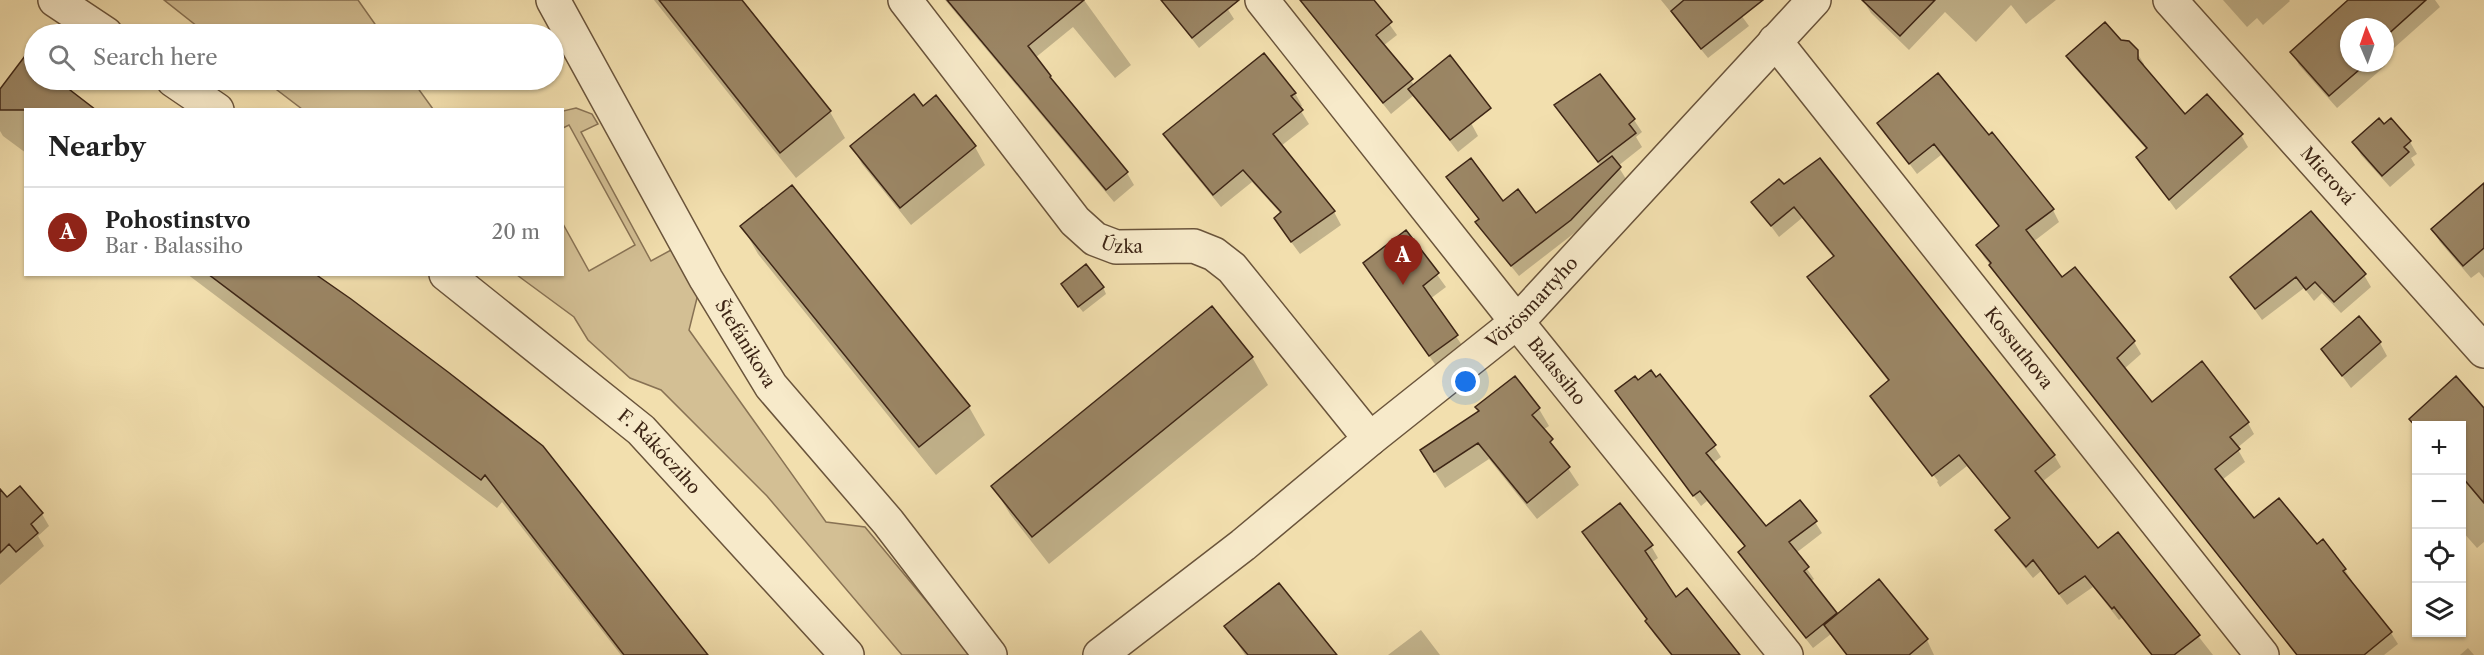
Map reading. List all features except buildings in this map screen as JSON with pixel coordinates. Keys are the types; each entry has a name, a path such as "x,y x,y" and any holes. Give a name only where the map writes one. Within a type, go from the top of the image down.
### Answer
{"street":[{"path":"55,0 91,24"},
{"name":"Štefánikova","path":"553,0 706,279 771,386 888,522 990,655"},
{"name":"Úzka","path":"904,0 1075,221 1095,239 1116,247 1194,246 1214,254 1232,268 1370,439"},
{"name":"Balassiho","path":"1262,0 1517,322 1786,655"},
{"name":"Mierová","path":"2170,0 2484,351"},
{"name":"Vörösmartyho","path":"1100,655 1243,545 1370,439 1517,322 1775,41 1798,6"},
{"name":"Kossuthova","path":"1775,41 2262,655"},
{"path":"188,90 214,108"},
{"name":"F. Rákócziho","path":"448,276 641,430 847,655"}],"shaded area":[{"path":"164,0 358,0 375,24 194,24"},
{"path":"277,90 419,90 432,108 301,108"},
{"path":"576,108 592,114 598,124 581,132 651,261 671,250 698,294 689,330 826,522 865,527 971,655 902,655 767,496 661,390 630,378 588,340 574,317 518,276 564,276 564,226 589,271 635,245 569,125 564,128 564,111"}],"place":[{"name":"Pohostinstvo","path":"1403,285"}]}
